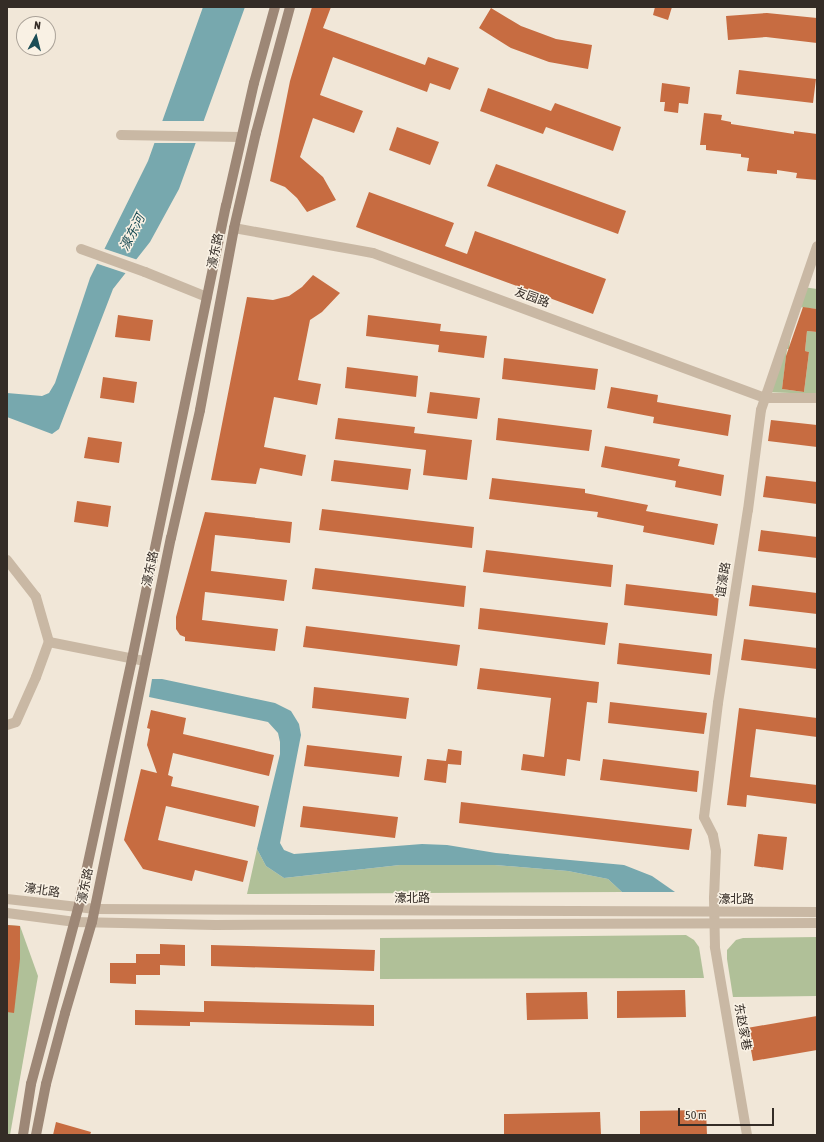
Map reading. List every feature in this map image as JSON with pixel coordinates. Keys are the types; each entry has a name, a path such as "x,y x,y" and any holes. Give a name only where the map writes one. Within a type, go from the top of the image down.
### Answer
{"main road":[{"name":"濠东路","path":"22,1135 31,1084 78,909 241,137 275,7"},
{"name":"濠东路","path":"36,1135 46,1084 64,1013 95,910 145,661 200,410 234,228 256,133 290,7"}],"street":[{"path":"121,135 241,137"},
{"name":"友园路","path":"234,228 373,253 765,398 817,398"},
{"name":"谊濠路","path":"715,924 716,851 713,835 704,817 719,696 748,510 761,410 817,246"},
{"path":"81,249 207,297"},
{"path":"7,560 36,597 49,642 36,677 16,722 7,725"},
{"path":"49,642 145,661"},
{"name":"濠北路","path":"7,899 95,910 715,913 817,912"},
{"name":"濠北路","path":"7,912 75,922 230,925 817,923"},
{"name":"东赵家巷","path":"715,924 715,947 747,1135"}],"green space":[{"path":"803,287 817,289 817,309 799,307 792,324 782,389 804,392 809,352 805,351 807,331 817,332 817,394 764,392"},
{"path":"257,849 266,866 284,878 400,865 495,865 568,871 608,879 622,892 247,894"},
{"path":"7,925 20,926 38,976 10,1135 7,1135"},
{"path":"686,935 694,940 699,947 704,978 380,979 380,938"},
{"path":"817,937 817,996 733,997 727,950 736,940 743,938"}],"water":[{"name":"濠东河","path":"203,7 245,7 179,189 150,242 113,289 59,429 52,434 7,417 7,393 42,396 49,393 55,383 90,278 148,161"},
{"path":"152,679 162,679 275,703 291,711 299,724 301,735 280,843 284,850 294,854 422,844 447,845 496,853 624,865 652,876 675,892 622,892 608,879 568,871 495,865 400,865 284,878 266,866 257,849 280,754 278,733 268,722 149,697"}],"pier":[{"path":"160,121 206,121 198,143 152,143"},
{"path":"102,248 138,260 128,274 95,263"}],"building":[{"path":"312,7 331,7 323,28 425,65 428,57 459,68 450,90 430,83 427,92 333,57 320,95 363,111 354,133 313,118 300,157 323,177 336,200 307,212 297,198 285,187 270,181 290,81"},
{"path":"655,7 672,7 668,20 653,15"},
{"path":"491,8 521,26 556,39 592,45 588,69 549,62 511,48 479,28"},
{"path":"767,13 817,18 817,43 766,37 728,40 726,16"},
{"path":"739,70 816,79 813,103 736,94"},
{"path":"662,83 690,87 688,104 679,103 678,113 664,111 665,102 660,102"},
{"path":"488,88 551,111 555,103 621,127 613,151 546,127 543,134 480,111"},
{"path":"704,113 722,115 721,120 731,122 731,124 794,134 794,131 817,134 817,180 796,178 797,173 777,170 777,174 747,171 749,158 741,157 741,154 706,150 706,145 700,145"},
{"path":"397,127 439,142 430,165 389,150"},
{"path":"496,164 626,211 618,234 487,186"},
{"path":"369,192 454,223 445,246 467,254 475,231 606,279 593,314 356,227"},
{"path":"313,275 340,293 322,312 310,320 298,380 321,384 317,405 274,397 264,447 306,455 302,476 260,468 256,484 211,480 247,297 273,300 289,296 302,287"},
{"path":"803,307 817,309 817,332 807,331 805,351 809,352 804,392 782,389 786,356"},
{"path":"118,315 153,320 150,341 115,337"},
{"path":"368,315 441,324 440,331 487,336 484,358 438,352 439,345 366,336"},
{"path":"504,358 598,369 595,390 502,379"},
{"path":"347,367 418,376 416,397 345,388"},
{"path":"103,377 137,382 134,403 100,398"},
{"path":"611,387 658,395 657,402 731,415 728,436 653,423 654,417 607,408"},
{"path":"430,392 480,398 477,419 427,413"},
{"path":"338,418 415,427 414,433 472,440 467,480 423,475 426,450 335,439"},
{"path":"498,418 592,430 589,451 496,440"},
{"path":"771,420 817,425 817,447 768,441"},
{"path":"88,437 122,442 119,463 84,458"},
{"path":"605,446 680,459 678,466 724,475 721,496 675,487 676,481 601,467"},
{"path":"334,460 411,469 408,490 331,481"},
{"path":"766,476 817,482 817,504 763,497"},
{"path":"492,478 585,489 585,493 648,505 646,511 718,524 714,545 643,532 644,526 597,517 598,512 489,499"},
{"path":"77,501 111,506 108,527 74,522"},
{"path":"322,509 474,527 472,548 319,530"},
{"path":"205,512 292,522 290,543 215,535 211,571 287,580 284,601 205,592 202,620 278,629 275,651 185,641 185,637 180,635 176,629 176,617"},
{"path":"761,530 817,537 817,558 758,551"},
{"path":"486,550 613,565 611,587 483,572"},
{"path":"315,568 466,586 464,607 312,589"},
{"path":"626,584 719,595 717,616 624,605"},
{"path":"752,585 817,593 817,614 749,606"},
{"path":"480,608 608,623 605,645 478,629"},
{"path":"306,626 460,645 457,666 303,647"},
{"path":"744,639 817,648 817,669 741,660"},
{"path":"619,643 712,654 710,675 617,664"},
{"path":"480,668 599,682 597,703 587,702 580,761 567,759 565,776 521,770 523,754 544,757 551,698 477,689"},
{"path":"314,687 409,698 406,719 312,708"},
{"path":"610,702 707,713 704,734 608,723"},
{"path":"739,708 817,718 817,737 756,729 750,777 817,785 817,804 747,795 746,807 727,805"},
{"path":"151,710 186,718 183,734 274,755 269,776 173,753 168,775 173,777 171,786 259,806 255,827 166,806 158,840 248,861 243,882 195,870 192,881 143,869 124,840 141,769 157,773 147,745 150,729 147,728"},
{"path":"307,745 402,756 399,777 304,766"},
{"path":"448,749 462,751 461,765 448,764 446,783 424,780 427,759 446,761"},
{"path":"603,759 699,771 697,792 600,780"},
{"path":"461,802 692,829 689,850 459,823"},
{"path":"303,806 398,817 395,838 300,827"},
{"path":"758,834 787,837 783,870 754,866"},
{"path":"7,925 20,926 20,959 14,1013 7,1012"},
{"path":"160,944 185,945 185,966 160,965 160,975 136,975 136,984 110,983 110,963 136,963 136,954 160,954"},
{"path":"211,945 375,950 374,971 211,966"},
{"path":"685,990 686,1017 617,1018 617,991"},
{"path":"587,992 588,1019 527,1020 526,993"},
{"path":"204,1001 374,1005 374,1026 190,1022 190,1026 135,1025 135,1010 204,1012"},
{"path":"817,1016 817,1050 753,1061 747,1028"},
{"path":"706,1110 707,1135 640,1135 640,1111"},
{"path":"600,1112 601,1135 504,1135 504,1114"},
{"path":"56,1122 91,1132 90,1135 53,1135"}]}
